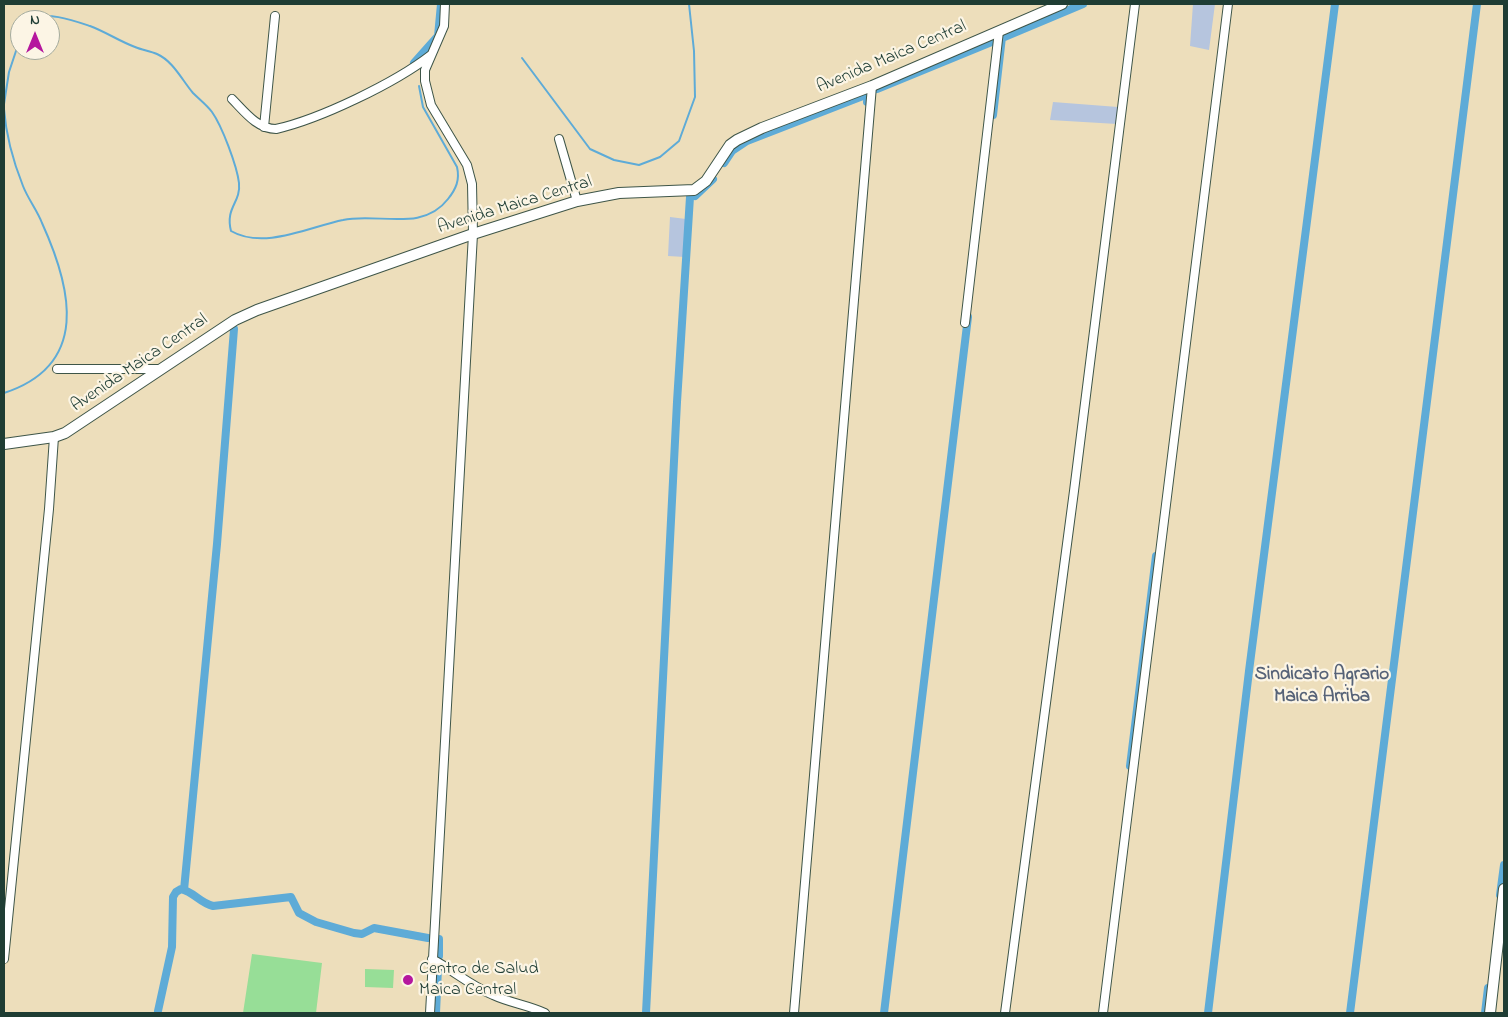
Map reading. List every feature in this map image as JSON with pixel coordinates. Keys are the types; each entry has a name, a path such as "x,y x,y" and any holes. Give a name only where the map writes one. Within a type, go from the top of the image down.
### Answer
{"street":[{"path":"430,1013 473,234 472,184 467,165 439,121 427,92 425,70 444,26 445,4"},
{"name":"Avenida Maica Central","path":"4,444 54,437 75,428 161,369 245,315 473,234 577,201 619,193 694,190 706,181 730,145 737,140 762,128 872,86 1062,4"},
{"path":"1005,1013 1074,491 1135,4"},
{"path":"1103,1013 1228,4"},
{"path":"264,128 275,16"},
{"path":"965,323 999,31"},
{"path":"232,99 264,128 276,129 285,127 332,109 418,65 433,54"},
{"path":"794,1013 872,86"},
{"path":"559,139 577,201"},
{"path":"57,369 161,369"},
{"path":"4,959 49,510 54,437"},
{"path":"1490,1013 1504,889"},
{"path":"432,959 470,985 502,999 529,1006 545,1013"}],"shaded area":[{"path":"1193,4 1215,4 1209,50 1190,46"},
{"path":"1053,102 1118,107 1117,124 1050,120"},
{"path":"670,217 686,219 685,257 668,256"}],"green space":[{"path":"252,954 322,963 316,1013 243,1013"},
{"path":"365,969 394,970 393,988 365,987"}],"waterway":[{"path":"414,63 438,36 441,4"},
{"path":"522,58 590,149 614,160 639,165 660,157 679,141 695,97 694,51 689,4"},
{"path":"1002,38 1083,4"},
{"path":"1208,1013 1249,671 1335,4"},
{"path":"1350,1013 1477,4"},
{"path":"60,17 96,28 123,42 163,57 177,71 193,93 212,112 232,157 239,183 238,196 230,216 231,231 244,236 272,238 343,220 356,218 412,218 425,215 437,209 453,192 457,184 458,172 423,107 419,86"},
{"path":"993,115 1002,37"},
{"path":"877,89 994,41"},
{"path":"4,104 9,72 13,60"},
{"path":"724,163 732,151 747,141 868,94 867,102"},
{"path":"4,109 8,138 16,167 25,191 38,214 53,248 66,298 66,322 62,344 50,364 32,380 4,393"},
{"path":"695,196 713,179"},
{"path":"646,1013 677,402 690,197"},
{"path":"884,1013 968,317"},
{"path":"184,890 217,544 234,329"},
{"path":"1130,766 1156,556"},
{"path":"1500,895 1504,865"},
{"path":"158,1011 172,947 173,897 181,889 213,906 291,897 299,913 316,922 354,933 362,934 374,928 428,938"},
{"path":"439,939 439,956"},
{"path":"436,1013 438,968"},
{"path":"1485,1013 1488,988"}],"place":[{"name":"Centro de Salud Maica Central","path":"408,980"}],"district":[{"name":"Sindicato Agrario Maica Arriba","path":"1322,687"}]}
